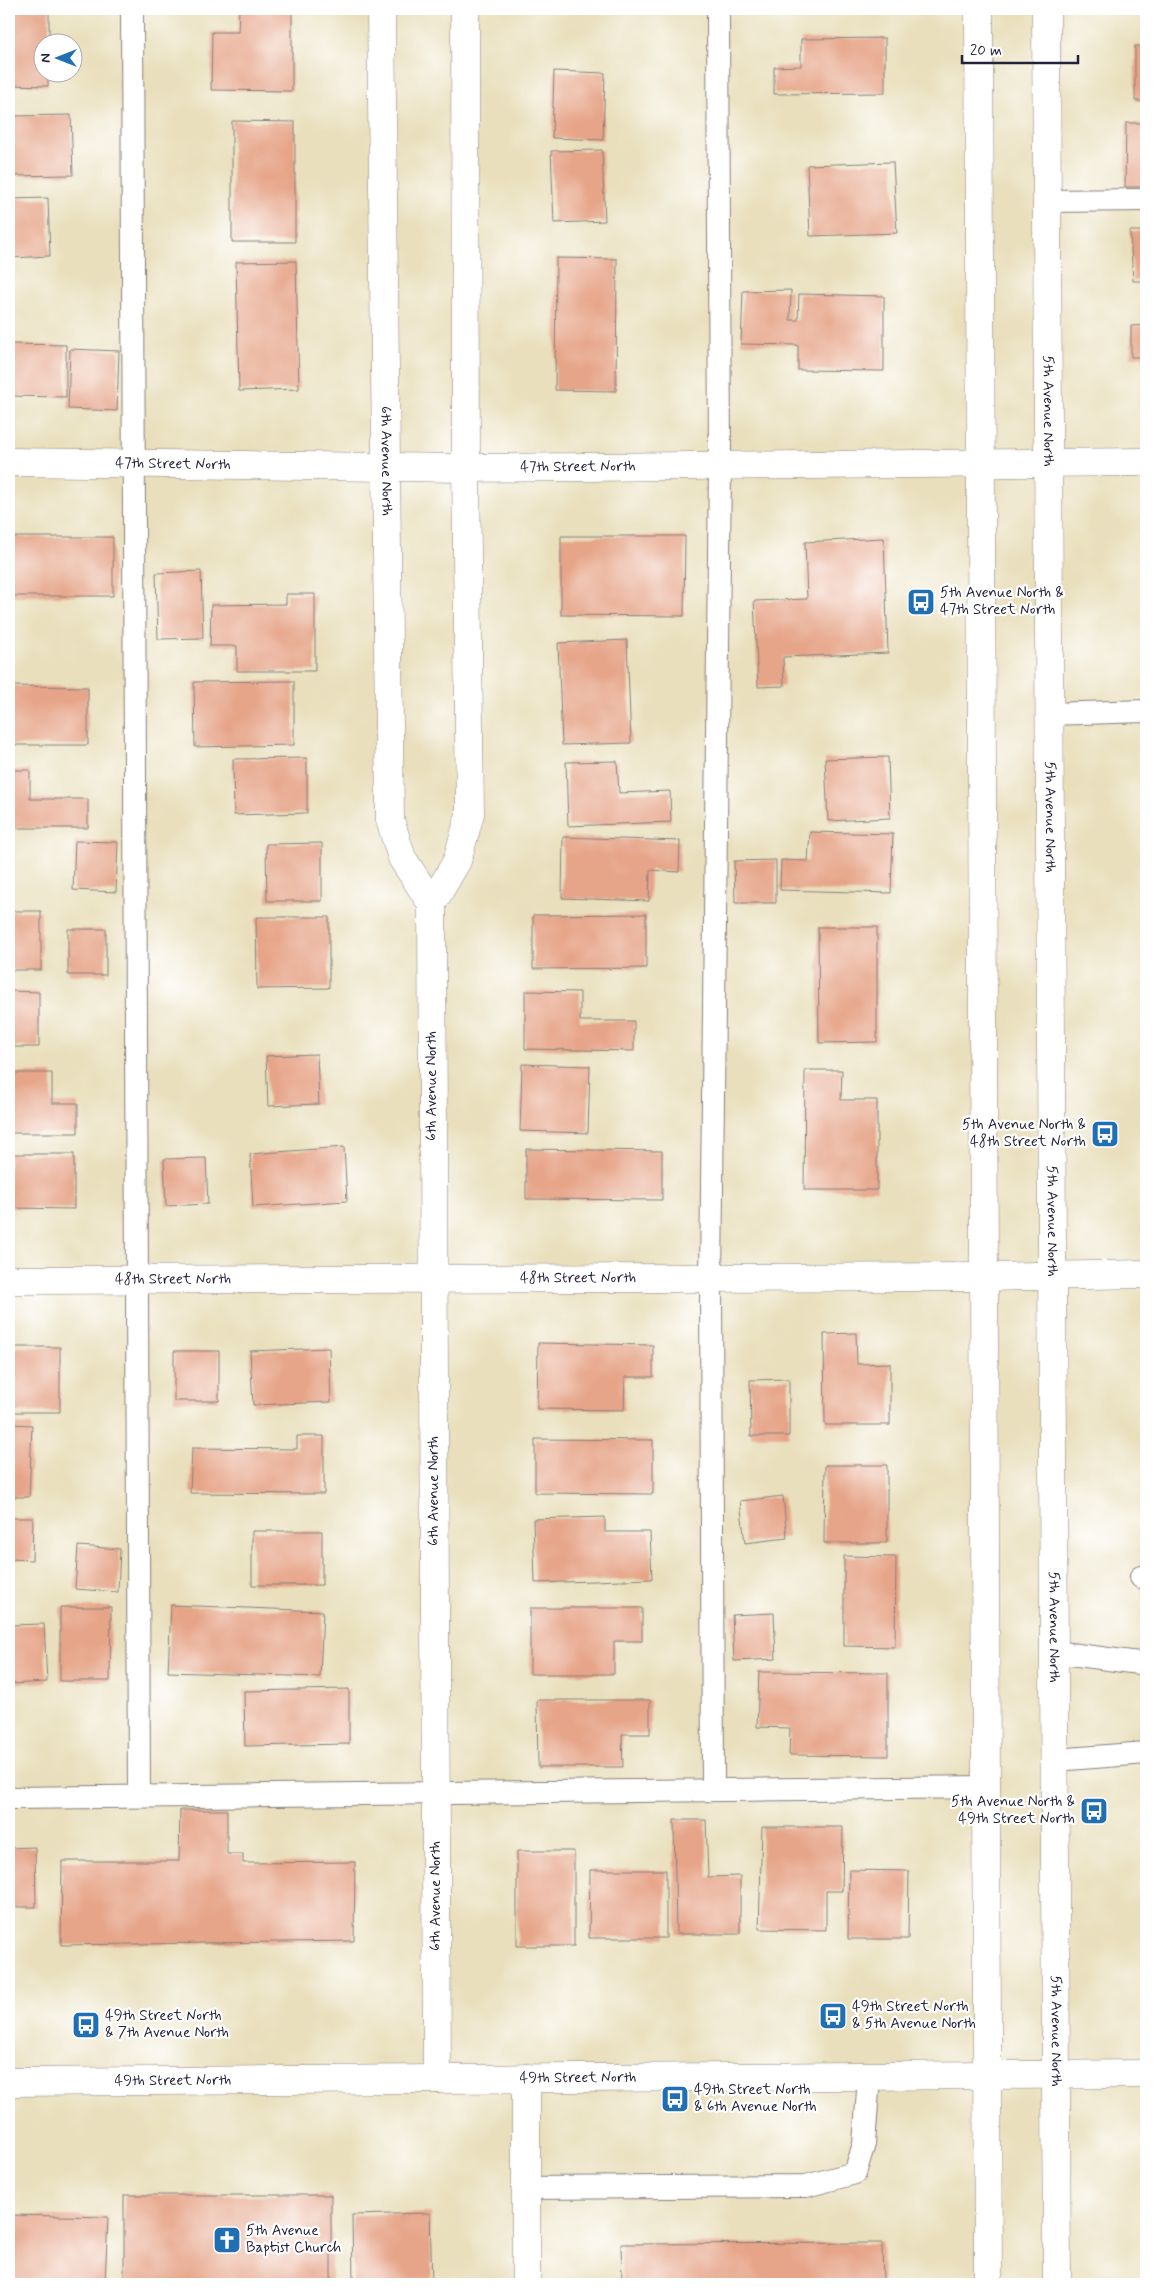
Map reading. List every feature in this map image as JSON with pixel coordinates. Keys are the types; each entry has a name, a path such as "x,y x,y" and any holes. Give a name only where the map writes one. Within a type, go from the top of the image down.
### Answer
{"main road":[{"name":"6th Avenue North","path":"381,9 390,820 402,858 432,904 437,2079"},
{"path":"432,904 457,861 470,814 466,468 465,9"},
{"path":"979,9 988,2284"},
{"name":"5th Avenue North","path":"1046,9 1057,2284"},
{"name":"47th Street North","path":"9,462 386,468 1146,462"},
{"name":"48th Street North","path":"9,1280 985,1277 1146,1274"},
{"name":"49th Street North","path":"9,2082 1146,2074"},
{"path":"526,2078 526,2284"}],"lane":[{"path":"132,9 139,1796"},
{"path":"713,1790 711,1278 720,465 718,9"},
{"path":"1046,201 1146,200"},
{"path":"1049,714 1146,711"},
{"path":"1055,1652 1146,1664"},
{"path":"1055,1760 1146,1753"},
{"path":"9,1798 987,1787"},
{"path":"526,2188 806,2186 855,2173 864,2144 869,2077"}],"building":[{"path":"9,9 49,9 49,32 32,32 32,82 48,82 48,86 9,85"},
{"path":"239,9 292,9 292,91 211,90 212,32 238,32"},
{"path":"885,38 885,93 774,94 774,67 801,66 801,39"},
{"path":"1135,46 1146,46 1146,101 1135,101"},
{"path":"554,71 605,73 603,140 552,138"},
{"path":"71,115 73,175 9,176 9,116"},
{"path":"232,121 295,122 295,242 232,242"},
{"path":"1126,123 1146,123 1146,187 1125,187"},
{"path":"602,150 605,221 554,223 551,151"},
{"path":"893,162 897,233 810,236 807,165"},
{"path":"48,198 50,256 9,258 9,199"},
{"path":"1130,231 1146,231 1146,281 1133,281"},
{"path":"556,258 617,259 616,391 555,390"},
{"path":"296,261 299,389 239,391 236,262"},
{"path":"791,290 790,320 798,320 799,294 884,296 884,371 798,370 798,345 741,344 743,291"},
{"path":"1146,325 1146,381 1144,381 1143,357 1131,357 1131,326"},
{"path":"9,344 66,345 66,397 9,396"},
{"path":"70,349 119,351 117,411 68,409"},
{"path":"561,536 685,536 684,616 561,615"},
{"path":"9,537 113,537 113,596 9,596"},
{"path":"884,538 888,653 783,657 784,686 758,687 754,601 807,599 805,542"},
{"path":"201,571 203,638 158,639 156,573"},
{"path":"286,594 315,594 315,671 237,671 237,646 210,646 211,605 286,604"},
{"path":"627,640 631,743 562,745 558,643"},
{"path":"294,681 294,745 195,747 194,682"},
{"path":"9,686 88,687 88,745 9,745"},
{"path":"888,757 890,818 828,821 825,759"},
{"path":"307,758 307,813 234,815 233,759"},
{"path":"617,761 619,793 670,791 671,822 568,826 566,762"},
{"path":"9,770 30,770 30,799 88,799 88,828 9,828"},
{"path":"810,832 893,834 891,893 780,890 781,860 808,861"},
{"path":"563,837 680,841 679,872 650,870 649,901 562,898"},
{"path":"75,841 118,842 116,892 73,890"},
{"path":"322,843 322,901 267,901 266,844"},
{"path":"776,860 776,903 735,903 734,861"},
{"path":"9,911 41,911 41,970 9,970"},
{"path":"646,914 646,968 533,969 533,915"},
{"path":"256,917 329,917 329,988 257,989"},
{"path":"818,927 877,927 877,1042 819,1043"},
{"path":"68,929 106,929 106,975 68,975"},
{"path":"9,991 39,992 39,1047 9,1047"},
{"path":"525,991 580,992 580,1021 634,1021 634,1051 525,1049"},
{"path":"317,1054 319,1104 268,1106 266,1056"},
{"path":"522,1064 590,1066 588,1133 520,1131"},
{"path":"805,1070 842,1070 841,1100 877,1100 877,1190 804,1190"},
{"path":"9,1073 52,1073 52,1103 78,1103 78,1133 9,1133"},
{"path":"344,1147 347,1201 253,1207 250,1154"},
{"path":"526,1149 662,1151 662,1200 526,1199"},
{"path":"9,1154 74,1154 74,1209 9,1208"},
{"path":"206,1158 208,1204 166,1206 164,1159"},
{"path":"856,1333 857,1364 890,1363 890,1425 825,1425 824,1334"},
{"path":"538,1343 653,1345 653,1377 625,1377 624,1410 537,1409"},
{"path":"9,1347 60,1347 60,1412 9,1412"},
{"path":"329,1348 331,1402 253,1405 250,1351"},
{"path":"174,1351 219,1351 219,1401 174,1401"},
{"path":"789,1379 789,1436 751,1436 750,1380"},
{"path":"9,1424 32,1425 29,1497 9,1497"},
{"path":"297,1436 324,1436 324,1494 190,1493 192,1448 297,1449"},
{"path":"535,1439 653,1440 653,1494 535,1493"},
{"path":"825,1465 887,1465 887,1543 824,1543"},
{"path":"783,1496 787,1538 745,1543 740,1501"},
{"path":"605,1517 605,1532 650,1532 652,1579 535,1583 533,1519"},
{"path":"9,1518 33,1518 32,1560 9,1559"},
{"path":"252,1531 322,1531 322,1585 252,1585"},
{"path":"78,1546 120,1549 118,1592 75,1589"},
{"path":"844,1556 896,1557 895,1647 844,1646"},
{"path":"171,1605 323,1611 320,1677 168,1672"},
{"path":"60,1607 111,1607 110,1681 60,1681"},
{"path":"530,1608 642,1608 642,1641 614,1641 614,1674 530,1674"},
{"path":"774,1613 776,1659 734,1661 732,1615"},
{"path":"44,1624 47,1682 9,1684 9,1625"},
{"path":"759,1672 888,1673 888,1756 789,1755 790,1728 757,1727"},
{"path":"349,1689 349,1744 245,1746 244,1691"},
{"path":"537,1700 650,1700 650,1734 622,1734 623,1767 538,1767"},
{"path":"180,1810 227,1810 227,1854 243,1854 243,1863 355,1862 354,1941 61,1945 62,1861 179,1861"},
{"path":"674,1820 706,1820 708,1877 740,1876 740,1934 676,1934"},
{"path":"762,1827 843,1827 842,1891 826,1891 826,1930 759,1929"},
{"path":"35,1847 36,1907 9,1907 9,1848"},
{"path":"517,1851 574,1851 574,1946 517,1946"},
{"path":"590,1870 666,1870 666,1938 589,1938"},
{"path":"849,1870 909,1871 908,1939 848,1939"},
{"name":"5th Avenue Baptist Church","path":"124,2195 331,2195 331,2284 124,2284"},
{"path":"430,2213 432,2284 353,2284 352,2215"},
{"path":"11,2215 108,2217 105,2284 9,2284"},
{"path":"882,2243 883,2284 622,2284 621,2244"}],"place":[{"name":"5th Avenue North & 47th Street North","path":"921,602"},
{"name":"5th Avenue North & 48th Street North","path":"1105,1134"},
{"name":"5th Avenue North & 49th Street North","path":"1094,1811"},
{"name":"49th Street North & 5th Avenue North","path":"833,2016"},
{"name":"49th Street North & 7th Avenue North","path":"86,2025"},
{"name":"49th Street North & 6th Avenue North","path":"675,2099"},
{"name":"5th Avenue Baptist Church","path":"227,2240"}]}
